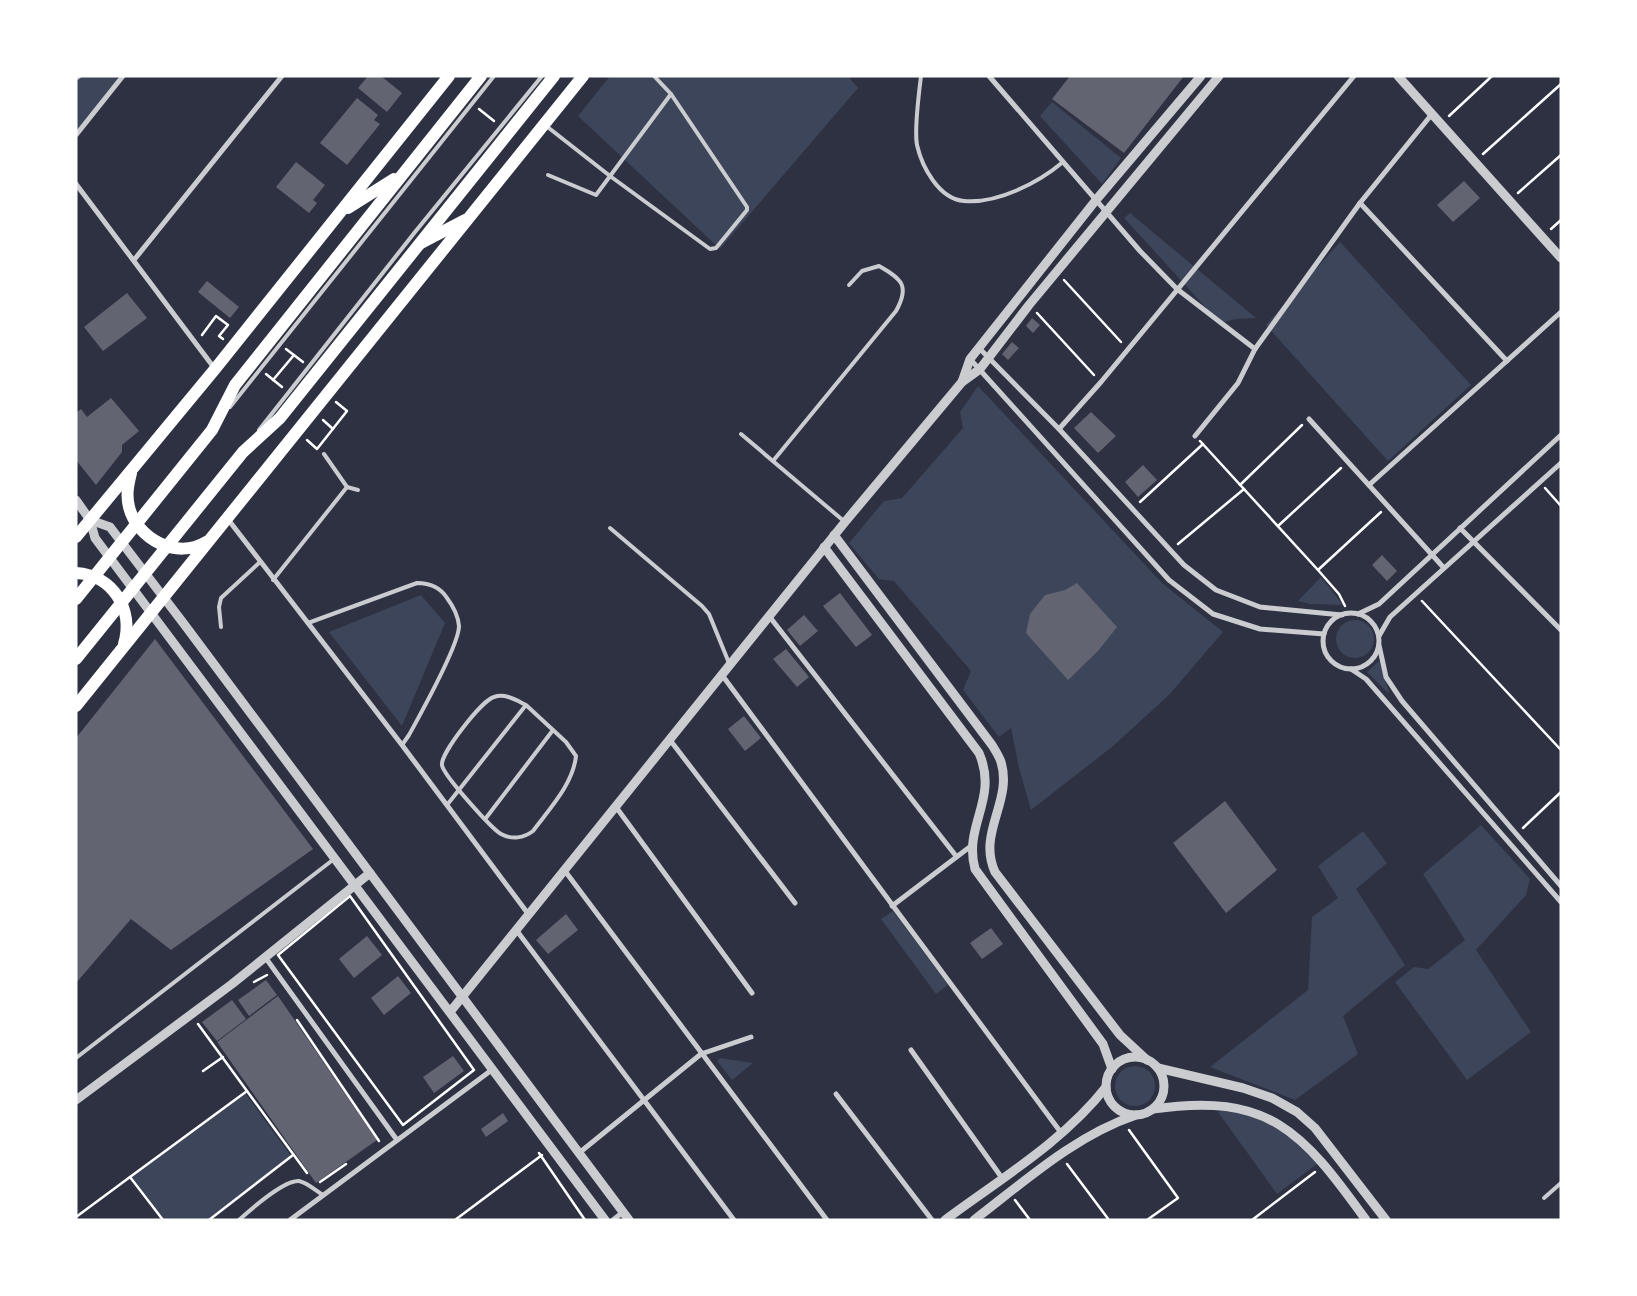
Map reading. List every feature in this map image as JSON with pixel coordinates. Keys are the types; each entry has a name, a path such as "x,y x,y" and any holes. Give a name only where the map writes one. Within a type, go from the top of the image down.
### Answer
{"main road":[{"path":"76,537 215,369 449,76"},
{"path":"76,599 212,430 235,385 481,76"},
{"path":"76,659 243,452 280,418 554,76"},
{"path":"76,706 584,76"},
{"path":"338,214 403,174"},
{"path":"417,245 470,217"},
{"path":"132,470 128,484 128,503 134,521 142,531 151,539 174,548 199,546 209,540"},
{"path":"76,573 91,575 102,581 120,598 127,622 123,647"}],"street":[{"path":"76,135 123,76"},
{"path":"134,260 282,76"},
{"path":"989,76 1106,212 1177,289 1255,349"},
{"path":"962,382 970,359 1096,200 1201,76"},
{"path":"450,1012 464,997 824,547 962,382 980,369 1029,305 1219,76"},
{"path":"1059,429 1101,382 1354,76"},
{"path":"1398,76 1561,258"},
{"path":"1195,436 1238,383 1255,349 1360,203 1432,114"},
{"path":"76,184 215,369"},
{"path":"1360,203 1507,361"},
{"path":"1369,485 1561,312"},
{"path":"979,348 1059,429 1184,565 1216,590 1260,607 1342,615 1358,614 1379,604 1561,435"},
{"path":"970,359 1169,580 1213,614 1260,629 1324,634"},
{"path":"1309,419 1444,568"},
{"path":"1379,636 1390,617 1561,464"},
{"path":"76,500 90,520 95,538 334,860 493,1069 550,1149 605,1220"},
{"path":"227,518 402,745 529,916"},
{"path":"90,520 110,527 464,997 629,1220"},
{"path":"1460,528 1561,630"},
{"path":"834,535 992,745 1001,762 1003,781 1001,799 989,839 988,850 995,872 1120,1035 1158,1068 1243,1088 1272,1098 1297,1112 1315,1128 1386,1220"},
{"path":"824,547 979,753 986,769 986,782 970,846 975,869 981,880 1103,1044 1112,1069"},
{"path":"1358,614 1371,621 1379,636 1379,645 1386,677 1402,701 1561,886"},
{"path":"1342,615 1334,619 1324,634 1325,652 1330,659 1337,665 1351,669 1366,679 1561,902"},
{"path":"769,616 956,856"},
{"path":"1351,669 1366,665 1373,660 1379,645"},
{"path":"722,675 1062,1134"},
{"path":"1392,710 1402,701"},
{"path":"670,740 795,903"},
{"path":"616,807 752,993"},
{"path":"892,906 970,846"},
{"path":"565,871 827,1220"},
{"path":"76,1100 265,957 370,873"},
{"path":"517,931 734,1220"},
{"path":"265,957 397,1140"},
{"path":"579,1152 701,1054 751,1037"},
{"path":"910,1050 1002,1178"},
{"path":"945,1220 1062,1134 1081,1116 1106,1087 1112,1069 1128,1058 1147,1060"},
{"path":"1153,1109 1164,1093 1164,1084 1158,1068"},
{"path":"290,1220 493,1069"},
{"path":"1106,1087 1112,1104 1127,1114 1136,1115"},
{"path":"836,1094 932,1220"},
{"path":"974,1220 1060,1155 1093,1133 1153,1109 1194,1105 1219,1105 1264,1115 1286,1127 1324,1165 1366,1220"},
{"path":"613,1220 623,1212"}],"lane":[{"path":"212,430 494,76"},
{"path":"243,452 308,366 542,76"},
{"path":"545,124 610,176 710,249 716,248 747,210 747,207 670,94 654,76"},
{"path":"921,76 917,145 931,179 946,193 963,201 989,198 1025,187 1047,175 1062,162"},
{"path":"548,175 596,195 670,94"},
{"path":"773,461 896,311 904,297 904,288 898,279 879,266 862,271 849,285"},
{"path":"741,434 845,522"},
{"path":"324,454 347,487 358,490"},
{"path":"273,580 347,487"},
{"path":"610,528 702,606 709,614 730,665"},
{"path":"221,627 219,607 221,598 260,562"},
{"path":"308,624 417,583 432,585 444,593 455,610 459,627 447,660 410,735 402,745"},
{"path":"503,696 526,705 553,730 576,756 575,767 569,781 534,831 528,836 511,837 502,834 459,791 442,766 442,760 480,708 492,697 503,696"},
{"path":"447,805 526,705"},
{"path":"486,818 553,730"},
{"path":"76,1058 334,860"},
{"path":"239,1220 280,1188 293,1182 305,1183 323,1195"},
{"path":"1544,1198 1561,1183"}],"path":[{"path":"1440,123 1492,76"},
{"path":"1474,161 1561,84"},
{"path":"472,103 501,127"},
{"path":"1510,201 1561,155"},
{"path":"1056,272 1128,349"},
{"path":"1029,305 1101,382"},
{"path":"196,344 216,316 228,326 219,336 227,342"},
{"path":"280,344 308,366"},
{"path":"273,380 294,355"},
{"path":"266,374 288,392"},
{"path":"317,449 332,427 347,411"},
{"path":"316,415 332,427"},
{"path":"1240,485 1309,419"},
{"path":"1195,436 1339,594 1350,614"},
{"path":"1133,509 1203,444"},
{"path":"1278,526 1348,462"},
{"path":"1540,482 1561,506"},
{"path":"1171,550 1244,489"},
{"path":"1318,570 1387,506"},
{"path":"1427,606 1561,750"},
{"path":"1516,834 1561,792"},
{"path":"350,896 474,1070 403,1125 278,954 350,896"},
{"path":"266,975 272,983"},
{"path":"293,1015 380,1142 372,1147"},
{"path":"196,1021 310,1178"},
{"path":"203,1072 223,1057"},
{"path":"76,1217 247,1091"},
{"path":"1122,1120 1178,1198 1147,1220"},
{"path":"535,1148 585,1220"},
{"path":"454,1220 550,1149"},
{"path":"209,1220 294,1155"},
{"path":"1060,1155 1109,1220"},
{"path":"316,1185 348,1164"},
{"path":"1252,1220 1324,1165"},
{"path":"130,1177 163,1220"},
{"path":"1010,1193 1030,1220"}],"shaded area":[{"path":"79,76 123,76 76,135 76,78"},
{"path":"610,76 848,76 858,88 720,249 578,116"},
{"path":"1052,102 1121,158 1102,184 1040,116"},
{"path":"1130,213 1256,318 1236,319 1220,323 1124,218"},
{"path":"1340,242 1471,385 1388,461 1266,325"},
{"path":"978,386 1162,583 1223,632 1169,695 1112,747 1031,810 1019,768 1011,728 999,737 963,690 971,671 894,581 879,579 849,543 884,501 902,498 963,428 960,412"},
{"path":"1321,577 1343,605 1310,604 1298,601"},
{"path":"421,595 445,623 402,726 329,632"},
{"path":"1355,620 1369,625 1374,639 1369,653 1355,658 1341,653 1336,639 1341,625"},
{"path":"1379,661 1389,692 1388,693 1367,672"},
{"path":"1481,825 1530,879 1526,895 1476,950 1531,1032 1467,1080 1395,982 1414,967 1428,969 1465,940 1423,874"},
{"path":"1363,831 1387,863 1356,889 1405,965 1343,1016 1358,1054 1295,1100 1210,1067 1308,990 1312,917 1338,898 1318,866"},
{"path":"893,911 948,985 936,994 881,919"},
{"path":"720,1058 753,1063 732,1080 717,1061"},
{"path":"1139,1066 1146,1069 1152,1075 1155,1086 1154,1094 1146,1103 1139,1106 1131,1106 1124,1103 1116,1094 1115,1082 1118,1075 1127,1067"},
{"path":"245,1093 291,1156 207,1220 164,1220 132,1177"},
{"path":"1224,1110 1262,1118 1294,1140 1317,1164 1277,1194 1218,1112"}],"building":[{"path":"368,76 381,76 402,93 387,112 358,88"},
{"path":"1070,76 1184,76 1124,153 1052,99"},
{"path":"357,98 378,115 374,120 380,124 347,165 320,143"},
{"path":"296,162 325,185 313,200 317,203 309,213 276,187"},
{"path":"1464,181 1480,198 1453,222 1437,205"},
{"path":"207,281 239,307 230,318 198,292"},
{"path":"127,293 147,318 103,351 84,327"},
{"path":"1032,318 1040,325 1033,333 1026,326"},
{"path":"1012,342 1019,348 1008,360 1002,354"},
{"path":"111,398 139,431 122,445 122,452 96,485 76,460 76,413 81,409 87,417"},
{"path":"1091,412 1116,436 1098,453 1074,428"},
{"path":"1143,465 1157,480 1138,497 1125,482"},
{"path":"1382,555 1397,571 1387,581 1372,565"},
{"path":"1077,583 1117,627 1098,651 1068,680 1026,633 1030,614 1045,595 1065,590"},
{"path":"840,593 872,635 856,647 823,606"},
{"path":"804,615 818,631 800,646 787,630"},
{"path":"155,639 313,849 171,950 131,919 76,983 76,738"},
{"path":"786,649 809,677 797,687 773,659"},
{"path":"744,716 761,738 745,751 728,729"},
{"path":"1225,801 1277,870 1226,913 1173,843"},
{"path":"566,914 578,930 548,954 536,940"},
{"path":"991,928 1003,944 982,959 970,943"},
{"path":"367,936 382,955 354,978 339,959"},
{"path":"398,976 411,993 384,1015 371,998"},
{"path":"266,980 277,995 249,1016 238,1000"},
{"path":"278,996 377,1140 316,1183 217,1042"},
{"path":"232,1000 246,1019 217,1041 202,1022"},
{"path":"453,1056 464,1071 434,1093 423,1077"},
{"path":"503,1113 508,1121 486,1137 481,1129"}]}
